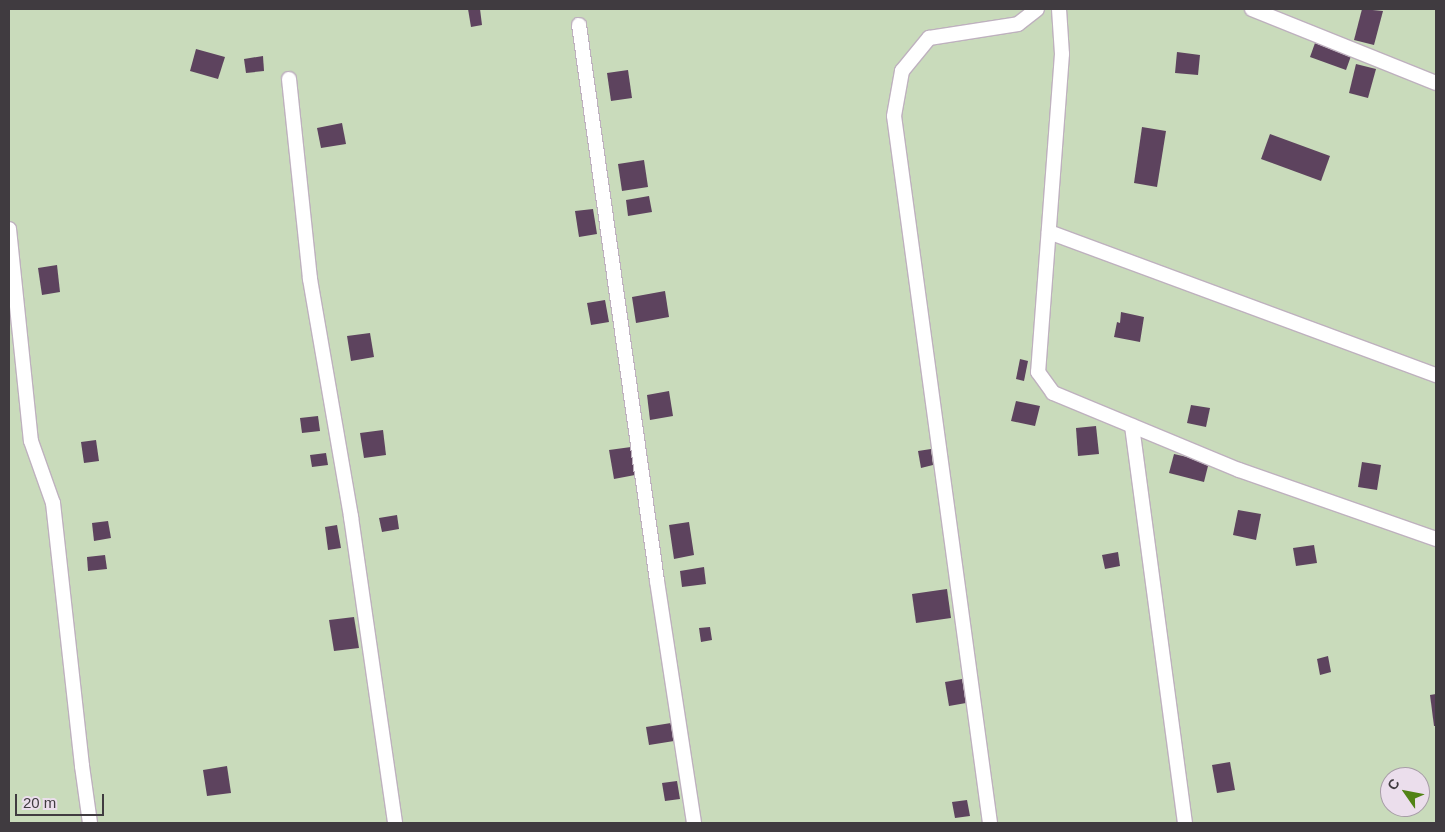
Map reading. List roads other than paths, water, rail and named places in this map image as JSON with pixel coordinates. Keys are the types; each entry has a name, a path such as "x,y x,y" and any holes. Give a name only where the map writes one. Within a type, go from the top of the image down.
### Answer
{"lane":[{"path":"990,823 894,116 902,71 929,38 1018,24 1037,9"},
{"path":"1059,9 1062,54 1038,372 1053,393 1239,470 1436,539"},
{"path":"1252,9 1436,83"},
{"path":"579,25 657,581 694,823"},
{"path":"289,78 310,279 351,516 395,823"},
{"path":"9,229 31,441 53,503 90,823"},
{"path":"1049,232 1436,375"},
{"path":"1132,426 1186,823"}]}
